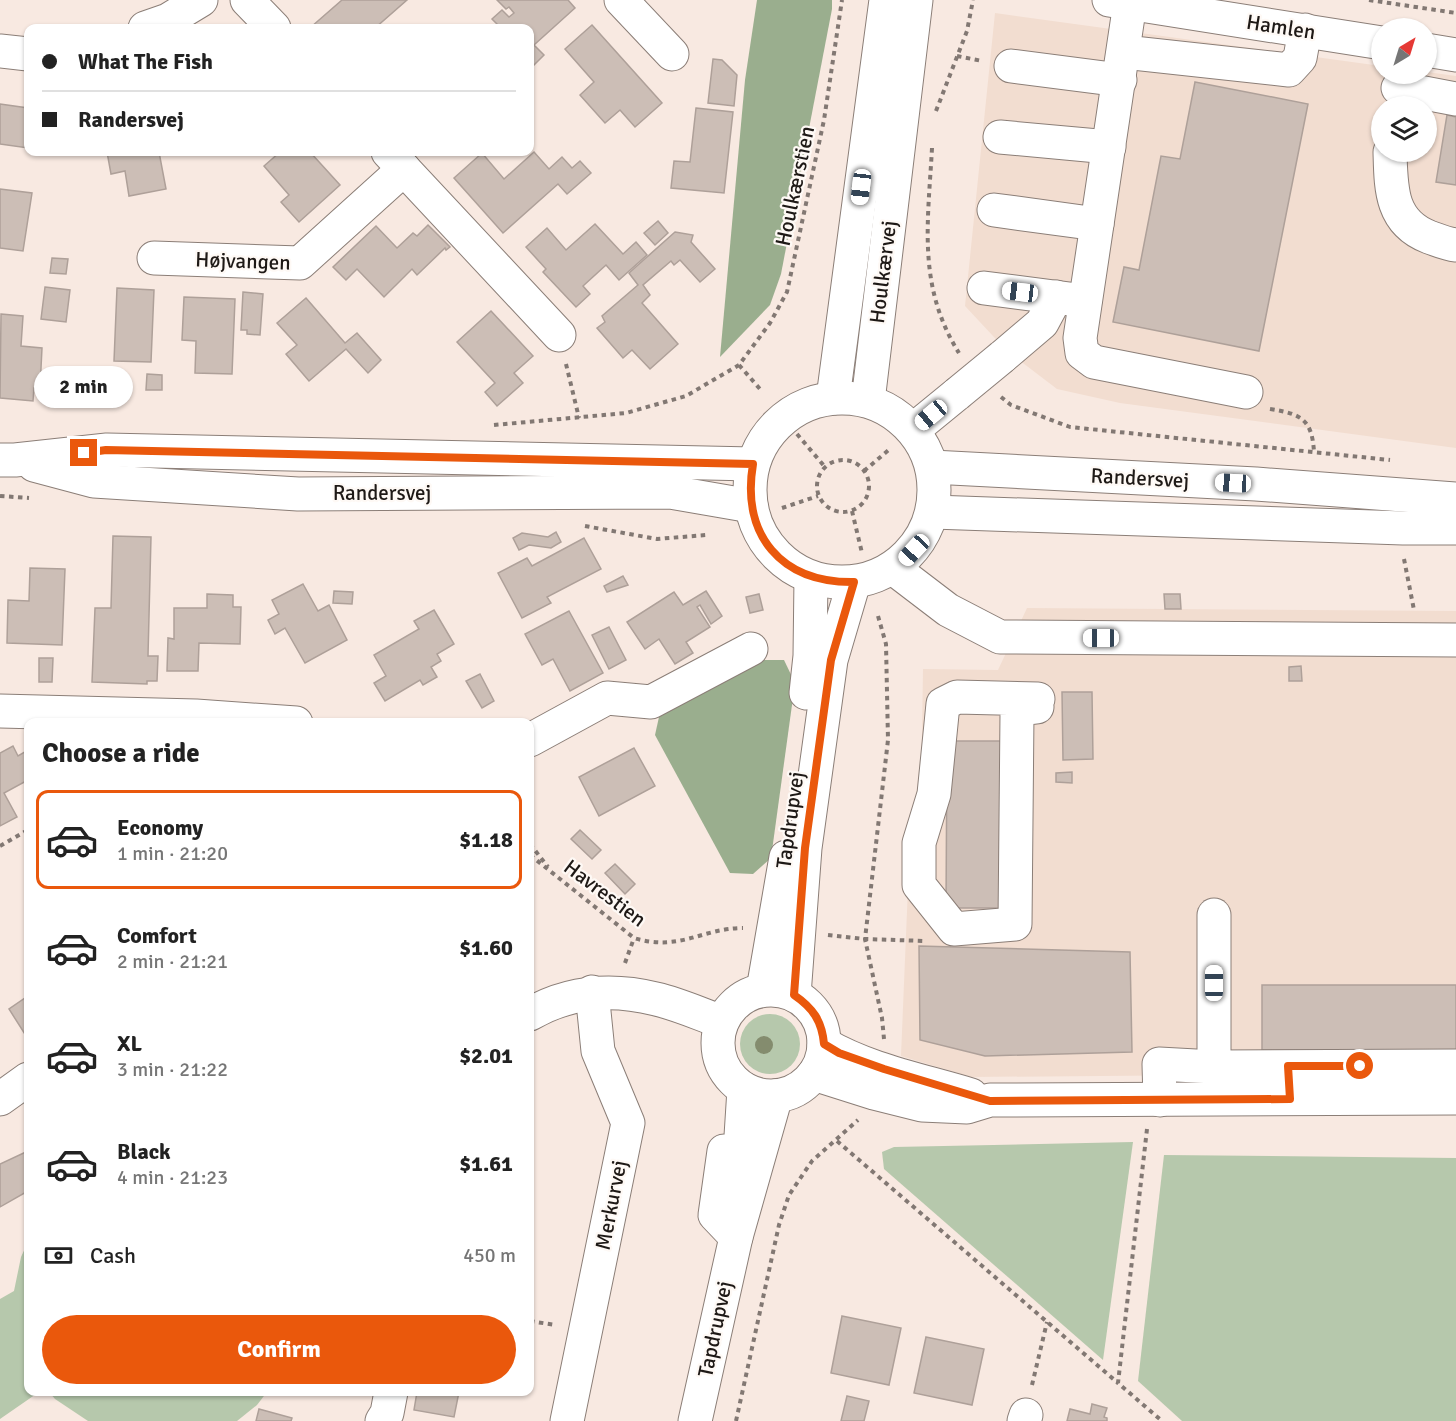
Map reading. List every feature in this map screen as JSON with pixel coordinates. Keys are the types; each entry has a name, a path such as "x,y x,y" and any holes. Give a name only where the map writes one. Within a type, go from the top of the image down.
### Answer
{"street":[{"path":"156,24 168,20 201,0"},
{"path":"247,0 270,24"},
{"path":"621,0 672,54"},
{"name":"Houlkærvej","path":"833,398 886,0"},
{"name":"Houlkærvej","path":"868,401 916,0"},
{"path":"903,438 1070,299 1098,224 1122,66 1120,2"},
{"name":"Hamlen","path":"1120,2 1371,40"},
{"path":"1011,66 1289,70 1300,58 1305,30"},
{"path":"0,51 24,54"},
{"path":"1437,52 1456,55"},
{"path":"1398,89 1456,99"},
{"path":"1000,138 1109,147"},
{"name":"Højvangen","path":"154,258 300,263 396,160 559,335"},
{"path":"1390,162 1390,187 1400,215 1419,233 1449,244 1456,244"},
{"path":"994,210 1098,224"},
{"path":"984,288 1070,299"},
{"path":"1070,299 1082,353 1094,362 1246,392"},
{"path":"833,398 868,401 886,408 903,438 926,450 932,466 935,489 933,512 925,532 903,559 881,575 858,567 832,582 811,578 790,566 771,550 758,530 764,508 750,484 753,464 765,439 783,418 807,405 833,398"},
{"name":"Randersvej","path":"7,460 106,450 753,464"},
{"name":"Randersvej","path":"7,460 94,481 287,493 670,492 764,508"},
{"name":"Randersvej","path":"932,466 1256,484 1456,499"},
{"name":"Randersvej","path":"933,512 1446,530"},
{"path":"903,559 948,610 1000,637 1456,640"},
{"name":"Tapdrupvej","path":"779,993 802,889 805,848 831,660 858,567"},
{"name":"Tapdrupvej","path":"779,993 772,928 788,844 810,656 811,578"},
{"path":"534,738 607,698 651,702 751,650"},
{"path":"957,697 1037,703 1021,709 1017,714 1015,924 954,928 919,885 919,843 934,794 943,704 957,697"},
{"path":"0,711 225,718"},
{"path":"1214,915 1214,1066"},
{"path":"534,1012 552,1001 592,992 656,999 722,1022"},
{"name":"Merkurvej","path":"567,1421 628,1123 598,1051 592,992"},
{"path":"779,993 807,1004 816,1015 822,1029 824,1044 821,1060 814,1074 797,1089 742,1104 718,1052 718,1037 722,1022 738,1000 750,994 779,993"},
{"path":"824,1044 839,1053 884,1069 990,1101 1152,1118 1290,1099 1456,1098"},
{"path":"1152,1118 1159,1064 1456,1066"},
{"path":"1288,1066 1290,1099"},
{"path":"814,1074 874,1094 922,1105 967,1107 990,1101"},
{"path":"0,1098 24,1082"},
{"name":"Tapdrupvej","path":"695,1421 736,1237 776,1096"},
{"name":"Tapdrupvej","path":"736,1237 742,1104"},
{"path":"382,1421 387,1413 390,1396"}],"path":[{"name":"Houlkærstien","path":"760,389 739,365 770,322 787,292 824,120 843,0"},
{"path":"935,116 945,83 967,31 973,0"},
{"path":"1369,0 1456,13"},
{"path":"932,146 927,245 930,277 939,315 948,336 963,360"},
{"path":"559,335 579,418"},
{"path":"1246,392 1253,405 1293,413 1306,421 1313,436 1314,452"},
{"path":"996,394 1011,405 1070,427 1395,461"},
{"path":"797,434 825,467"},
{"path":"864,471 903,438"},
{"path":"845,460 864,471 869,489 861,506 852,511 842,513 832,510 818,495 819,476 825,467 834,462 845,460"},
{"path":"764,508 818,495"},
{"path":"852,511 858,567"},
{"path":"865,939 888,740 886,644 876,609"},
{"path":"0,846 24,832"},
{"path":"534,849 552,872"},
{"name":"Havrestien","path":"534,858 634,938 650,943 669,944 737,928 772,928"},
{"path":"1118,1383 1152,1118"},
{"path":"736,1421 779,1225 789,1195 812,1161 858,1120 869,1121"},
{"path":"837,1141 1162,1421"},
{"path":"1024,1418 1047,1322"}],"shaded area":[{"path":"995,13 1371,65 1371,84 1437,84 1437,73 1456,76 1456,448 1120,403 1057,389 1007,351 965,306"},
{"path":"1027,608 1456,611 1456,1073 971,1077 901,1056 910,839 921,796 923,669 998,670"}],"green space":[{"path":"757,0 832,0 832,9 781,274 770,305 720,357 745,80"},
{"path":"758,660 784,660 795,683 771,858 753,874 730,873 655,735 659,717"},
{"path":"770,1014 787,1019 795,1027 800,1044 795,1061 787,1069 770,1074 753,1069 745,1061 740,1044 745,1027 753,1019"},
{"path":"1133,1142 1103,1360 884,1169 882,1152 894,1147"},
{"path":"1164,1155 1456,1158 1456,1421 1182,1421 1138,1381"},
{"path":"24,1251 24,1396 33,1396 0,1419 0,1299 14,1291"},
{"path":"52,1396 264,1396 257,1405 237,1421 88,1421"}],"building":[{"path":"342,0 407,0 380,24 314,24"},
{"path":"497,0 568,0 575,8 534,45 534,24 497,24 492,19 502,10 509,17 514,13 509,7 506,9"},
{"path":"592,25 662,103 635,127 620,110 605,123 580,95 594,82 565,49"},
{"path":"534,45 544,55 534,65"},
{"path":"713,59 722,60 737,75 734,106 708,103"},
{"path":"1195,82 1308,104 1259,351 1113,322 1124,267 1139,270 1161,156 1180,159"},
{"path":"0,104 24,107 24,147 0,144"},
{"path":"696,108 733,112 724,193 671,188 674,161 690,162"},
{"path":"1447,115 1456,117 1456,185 1436,182"},
{"path":"534,152 549,169 562,157 572,168 580,161 591,173 567,194 558,184 503,233 454,178 479,156 485,156 504,179 530,156 534,156"},
{"path":"108,156 160,156 166,189 129,196 125,171 111,174"},
{"path":"275,156 314,156 340,185 299,222 281,202 289,195 264,166"},
{"path":"0,189 32,193 23,251 0,248"},
{"path":"658,221 668,233 655,245 644,233"},
{"path":"595,224 623,254 636,242 647,255 619,280 606,265 583,286 590,294 576,307 543,272 546,269 526,247 547,228 566,250"},
{"path":"428,225 450,247 446,250 445,248 417,275 412,269 384,297 357,269 346,280 333,267 376,226 397,248 413,233 417,236"},
{"path":"675,232 693,235 691,242 715,269 700,282 680,260 674,265 671,261 643,285 650,295 642,303 678,344 650,369 632,350 623,358 597,328 605,322 602,316 638,285 629,273"},
{"path":"52,258 68,259 66,274 50,273"},
{"path":"45,287 70,290 66,322 41,319"},
{"path":"117,288 154,290 151,362 114,361"},
{"path":"243,292 263,294 260,335 247,334 247,330 241,330"},
{"path":"184,297 235,299 232,374 195,373 196,341 182,340"},
{"path":"306,298 345,343 357,333 381,360 368,373 346,349 309,381 286,354 297,345 277,323"},
{"path":"491,311 533,356 514,373 523,383 497,406 485,392 495,383 457,342"},
{"path":"1,314 23,316 21,346 42,348 40,388 34,388 33,401 0,398"},
{"path":"147,374 162,375 162,390 146,390"},
{"path":"556,532 561,542 551,548 529,545 519,550 513,538 522,533 548,537"},
{"path":"113,536 151,537 148,656 158,656 157,681 147,681 147,684 92,682 95,608 111,608"},
{"path":"584,538 601,569 547,597 551,603 522,618 498,573 527,558 532,566"},
{"path":"30,568 65,569 62,645 7,643 8,600 29,601"},
{"path":"623,576 628,585 607,592 604,586"},
{"path":"303,584 318,611 329,605 347,640 305,663 285,628 275,634 268,620 279,614 272,600"},
{"path":"334,591 353,592 352,604 333,603"},
{"path":"706,591 722,616 711,624 700,605 697,607 710,627 686,642 693,653 675,664 659,639 645,649 627,622 674,592 683,605"},
{"path":"207,594 233,595 233,607 241,607 240,644 199,643 198,671 167,671 168,638 174,639 174,608 207,608"},
{"path":"759,594 763,610 750,613 746,597"},
{"path":"1164,594 1180,594 1181,609 1165,609"},
{"path":"434,610 454,644 437,654 441,661 431,667 437,677 423,685 420,680 385,701 374,683 386,676 374,655 419,629 414,621"},
{"path":"569,611 603,673 570,691 553,659 542,665 525,634"},
{"path":"609,627 626,660 609,669 592,635"},
{"path":"39,658 53,658 52,682 39,682"},
{"path":"1301,666 1302,681 1289,681 1289,667"},
{"path":"480,674 494,701 482,708 466,681"},
{"path":"1062,692 1092,692 1093,759 1063,760"},
{"path":"947,741 1005,741 1005,908 946,908"},
{"path":"13,746 18,756 24,752 24,782 4,793 17,817 0,826 0,753"},
{"path":"634,748 655,786 599,816 579,777"},
{"path":"1072,772 1072,783 1056,782 1056,773"},
{"path":"580,830 601,850 592,859 571,839"},
{"path":"615,864 635,884 625,894 605,873"},
{"path":"919,946 1130,952 1132,1052 985,1056 920,1040"},
{"path":"1262,985 1456,985 1456,1050 1262,1050"},
{"path":"24,999 24,1033 9,1009"},
{"path":"24,1153 24,1193 0,1207 0,1164"},
{"path":"842,1316 901,1328 889,1385 831,1373"},
{"path":"926,1337 984,1349 972,1405 914,1393"},
{"path":"416,1396 458,1396 454,1417 414,1410"},
{"path":"847,1396 869,1401 864,1421 841,1421"},
{"path":"1092,1404 1107,1408 1104,1417 1107,1421 1067,1421 1070,1409 1090,1414"},
{"path":"259,1409 292,1418 291,1421 256,1421"}],"route":[{"path":"84,453 106,450 753,464 750,484 751,506 758,530 771,550 790,566 811,578 832,582 854,582 831,660 805,848 798,931 794,995 807,1004 816,1015 822,1029 824,1044 839,1053 884,1069 990,1101 1290,1099 1288,1066 1360,1066"}]}
